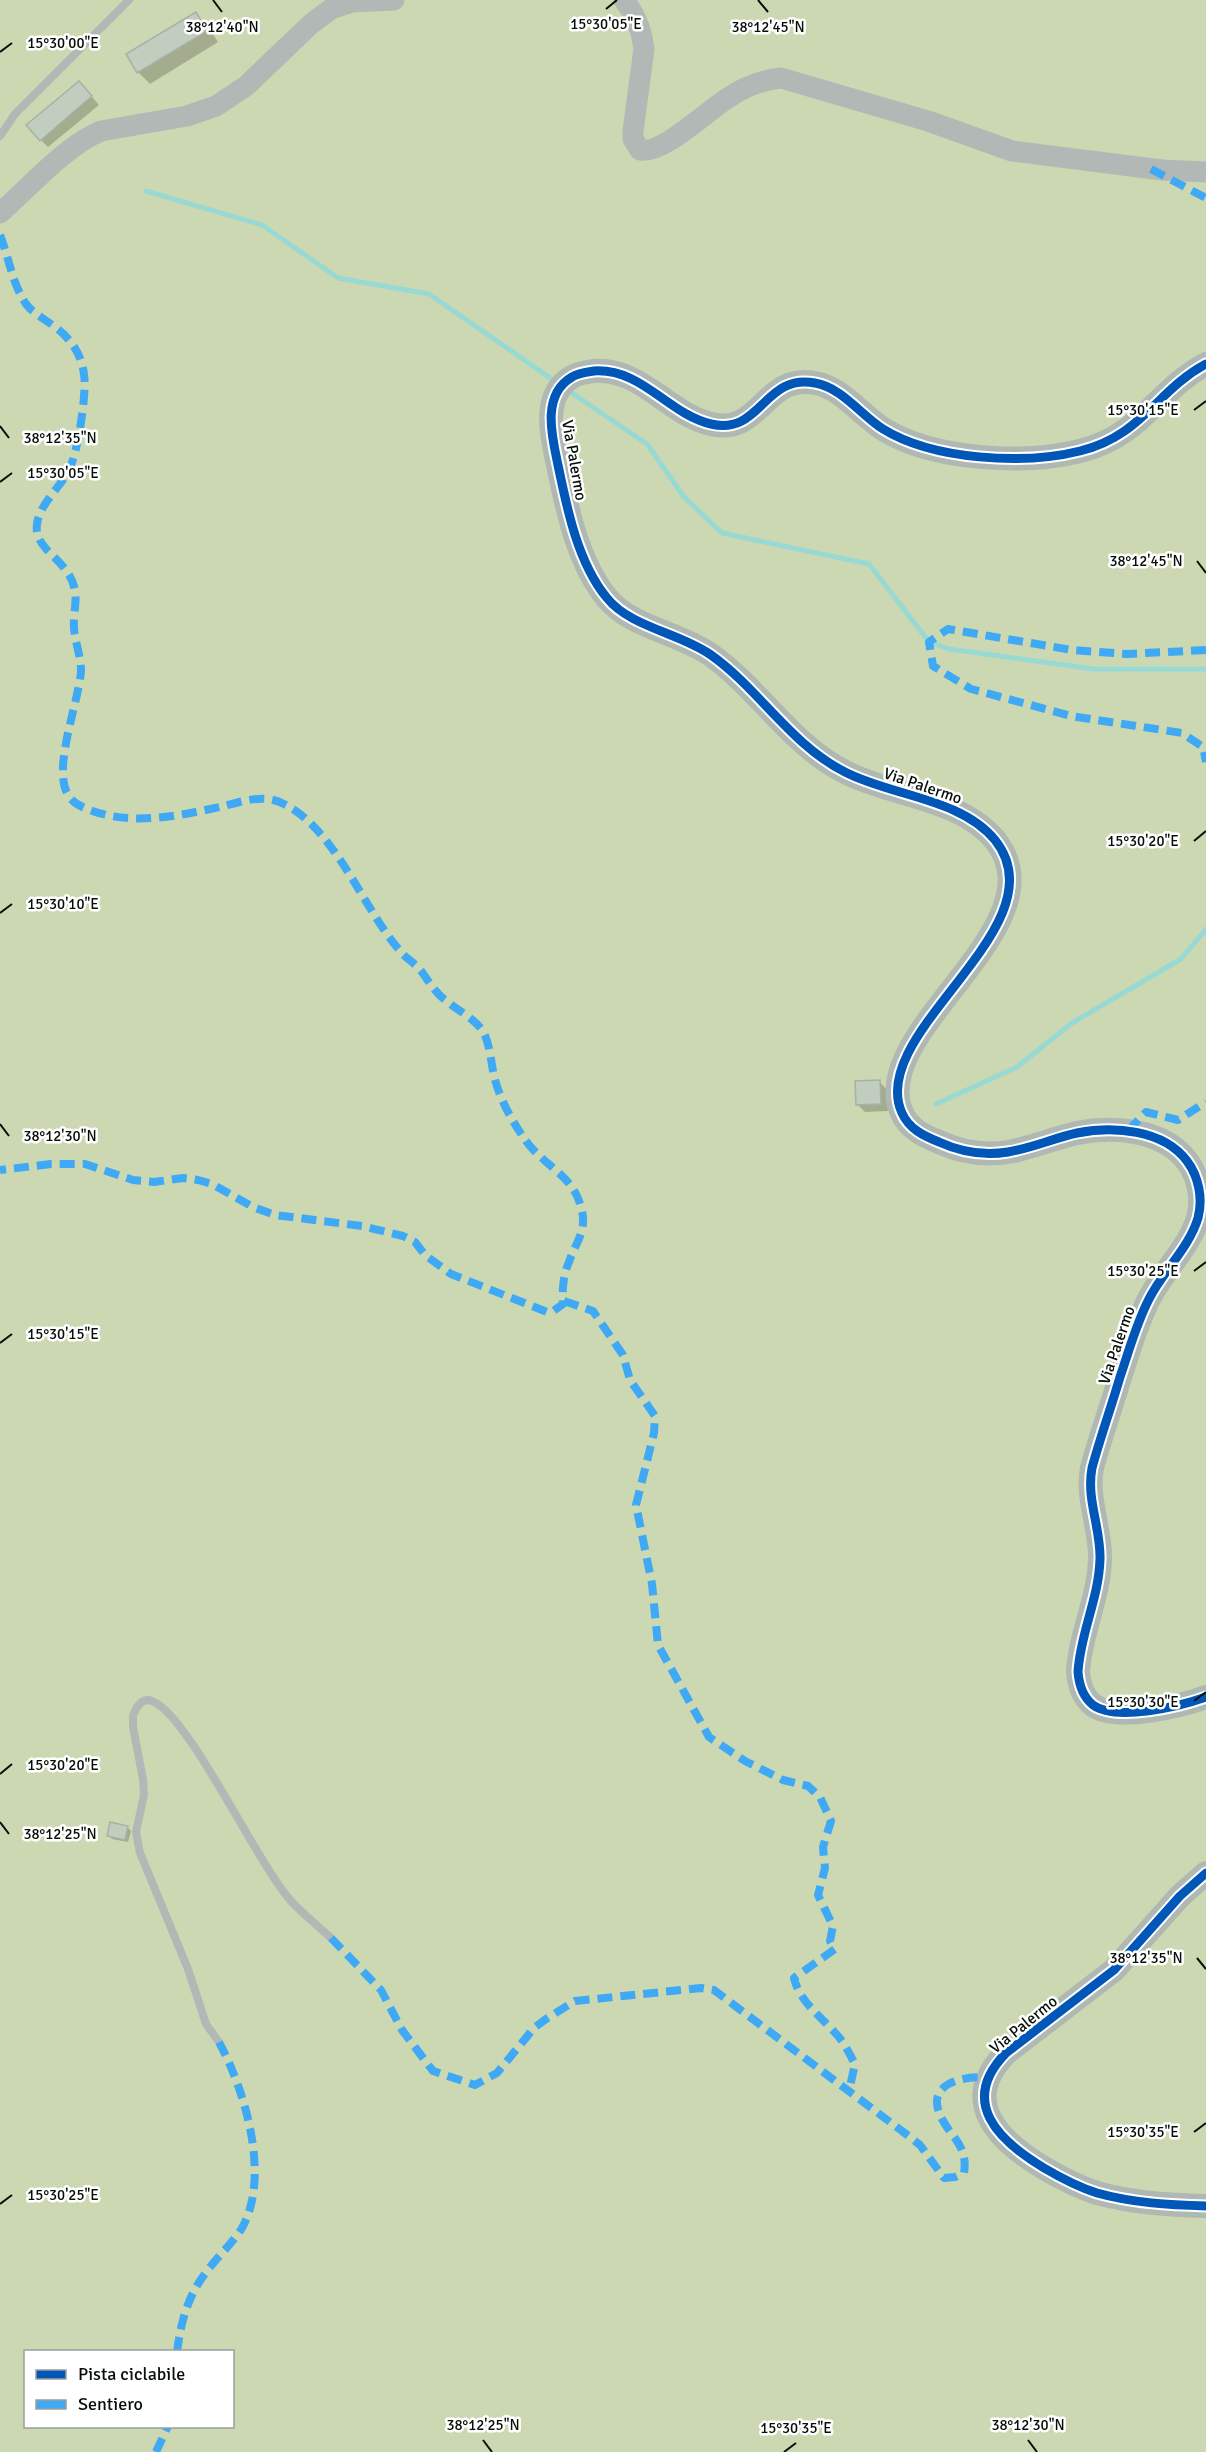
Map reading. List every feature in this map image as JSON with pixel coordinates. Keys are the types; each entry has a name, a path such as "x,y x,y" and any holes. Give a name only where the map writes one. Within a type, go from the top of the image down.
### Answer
{"main road":[{"name":"Via Palermo","path":"1206,364 1190,373 1138,423 1122,434 1083,451 1034,457 960,454 920,446 891,434 828,387 813,382 796,382 782,387 744,422 723,427 691,417 624,375 609,371 577,374 562,386 553,403 551,420 561,481 574,528 587,562 610,602 630,617 684,640 711,655 746,684 797,736 840,770 955,811 978,824 1002,850 1007,861 1011,884 1004,912 918,1038 901,1072 898,1097 908,1123 921,1133 949,1147 984,1154 1007,1153 1075,1133 1095,1130 1128,1131 1164,1142 1181,1154 1192,1169 1200,1189 1198,1216 1190,1237 1159,1281 1142,1313 1092,1468 1090,1482 1099,1538 1100,1571 1081,1647 1078,1672 1080,1685 1087,1699 1107,1710 1154,1709 1206,1697"},
{"name":"Via Palermo","path":"1206,1873 1180,1896 1114,1970 1000,2060 989,2078 986,2094 991,2122 1001,2136 1025,2157 1070,2182 1110,2196 1157,2204 1206,2206"}],"street":[{"path":"0,213 70,149 88,136 101,131 187,116 216,106 246,86 311,24 331,9 352,2 394,0"},
{"path":"624,0 631,9 643,37 644,49 633,131 633,139 640,150 652,150 662,146 742,89 768,79 781,78 928,121 1012,151 1162,170 1206,172"}],"lane":[{"path":"0,136 15,114 129,0"},
{"path":"219,2042 206,2024 188,1969 178,1950 137,1842 137,1821 144,1795 133,1716 136,1707 143,1701 150,1700 174,1719 200,1756 249,1840 290,1900 331,1938"}],"green space":[{"path":"0,0 1206,0 1206,2452 0,2452"}],"building":[{"path":"196,12 207,31 137,73 126,54"},
{"path":"79,81 92,96 40,141 26,125"},
{"path":"880,1080 881,1104 856,1105 855,1081"},
{"path":"110,1822 128,1826 125,1840 107,1836"}],"waterway":[{"path":"146,191 262,225 338,278 429,294 556,382"},
{"path":"566,389 647,444 684,497 722,533 869,564 929,642 949,649 1093,669 1206,669"},
{"path":"936,1104 1017,1067 1072,1023 1181,959 1206,929"}],"marked path":[{"path":"1151,169 1206,198"},
{"path":"0,235 21,296 33,312 55,327 72,344 80,358 84,374 83,407 73,460 66,475 42,509 37,524 37,533 41,541 66,571 75,591 74,628 81,671 63,767 63,781 67,793 77,804 87,809 122,818 171,816 260,799 284,804 302,816 334,851 401,952 420,969 441,997 471,1019 484,1033 494,1076 507,1110 533,1150 572,1187 581,1207 583,1223 565,1272 563,1304 552,1312 547,1312 451,1274 425,1255 415,1242 403,1236 362,1226 275,1215 253,1207 212,1184 198,1180 183,1178 154,1182 133,1180 85,1164 51,1164 0,1170"},
{"path":"1206,650 1127,654 1072,650 948,629 929,642 933,666 971,689 1071,716 1182,733 1203,747 1206,762"},
{"path":"1128,1131 1146,1112 1178,1120 1206,1102"},
{"path":"564,1301 593,1311 623,1355 630,1380 655,1416 654,1433 636,1505 652,1584 658,1645 709,1737 745,1761 783,1780 808,1786 820,1797 831,1821 823,1847 825,1868 818,1895 833,1926 830,1941 835,1949 794,1978 801,1995 841,2039 855,2064 849,2091"},
{"path":"331,1938 381,1990 402,2030 433,2071 475,2085 497,2073 534,2028 575,2001 701,1988 714,1990 920,2145 944,2178 964,2173 965,2162 960,2146 941,2118 937,2100 940,2092 946,2086 962,2079 989,2078"},
{"path":"177,2350 183,2319 190,2299 200,2280 242,2228 250,2207 254,2184 254,2159 245,2109 238,2084 219,2042"},
{"path":"156,2452 167,2428"}],"cycle path":[{"path":"1206,364 1174,386 1119,435 1080,451 1033,458 979,457 927,447 883,429 834,390 815,383 798,382 784,387 752,414 728,425 711,424 696,419 641,384 611,372 594,371 574,376 562,385 552,405 551,417 565,499 575,535 588,569 607,598 617,608 642,623 699,647 711,655 745,684 808,747 826,761 863,780 945,806 981,826 995,840 1009,873 1004,908 986,943 933,1014 911,1048 898,1082 902,1113 905,1119 913,1128 947,1145 964,1151 981,1153 1017,1150 1068,1135 1091,1131 1136,1132 1165,1142 1177,1150 1191,1167 1199,1188 1198,1218 1189,1239 1155,1289 1140,1318 1092,1468 1092,1503 1100,1559 1078,1672 1084,1694 1093,1705 1103,1710 1149,1711 1206,1697"},
{"path":"1206,1873 1180,1896 1114,1970 1006,2053 992,2071 985,2088 985,2104 990,2119 1000,2133 1027,2157 1063,2179 1097,2193 1124,2199 1206,2206"}]}
